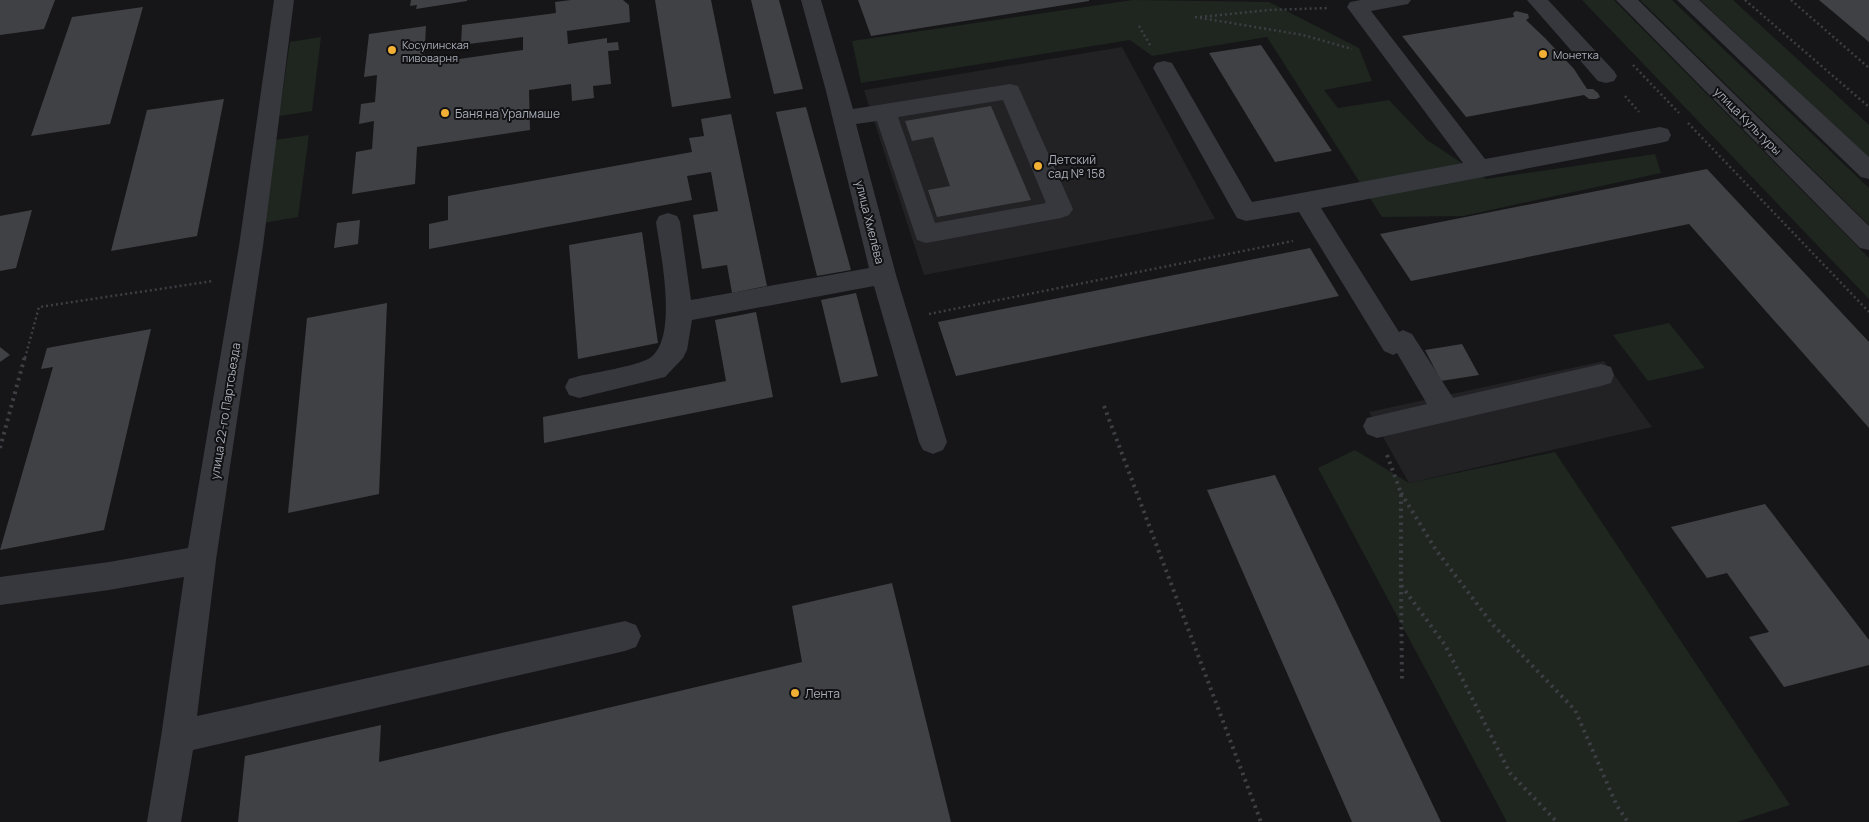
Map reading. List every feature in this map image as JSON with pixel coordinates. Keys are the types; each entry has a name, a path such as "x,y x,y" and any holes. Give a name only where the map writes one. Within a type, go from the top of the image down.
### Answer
{"street":[{"name":"улица 22-го Партсъезда","path":"164,822 178,737 201,560 246,276 284,0"},
{"name":"улица Хмелёва","path":"811,0 844,118 883,275 933,442"},
{"path":"1401,0 1357,8 1480,168"},
{"path":"1537,0 1606,76"},
{"name":"улица Культуры","path":"1626,0 1869,241"},
{"path":"1687,0 1869,171"},
{"path":"1164,68 1246,212 1660,135"},
{"path":"844,118 1010,91 1061,209 926,234 885,112"},
{"path":"1305,202 1398,343 1446,411"},
{"path":"579,387 656,369 674,350 680,312 668,222"},
{"path":"680,312 883,275"},
{"path":"1377,426 1601,375"},
{"path":"0,591 109,576 201,560"},
{"path":"178,737 625,636"}],"path":[{"path":"1745,0 1869,107"},
{"path":"1791,0 1869,68"},
{"path":"1357,8 1270,10 1195,17 1303,35 1398,62"},
{"path":"1633,64 1869,312"},
{"path":"921,316 1325,234"},
{"path":"0,448 39,307 246,276"},
{"path":"1104,406 1261,822"},
{"path":"1377,426 1401,493 1436,550 1493,625 1575,710 1617,806 1628,822"},
{"path":"1401,493 1402,682"},
{"path":"1400,585 1445,645 1510,773 1557,822"}],"shaded area":[{"path":"1133,0 1269,2 1359,48 1372,81 1324,90 1338,108 1389,100 1427,140 1486,179 1655,154 1661,173 1463,216 1382,217 1267,37 1152,56 1130,40 861,83 852,41"},
{"path":"1582,0 1614,0 1869,258 1869,299"},
{"path":"1640,0 1672,0 1869,188 1869,225"},
{"path":"1700,0 1733,0 1869,125 1869,158"},
{"path":"321,37 312,111 279,116 290,42"},
{"name":"Детский сад № 158","path":"1122,47 1215,219 924,275 864,90"},
{"path":"309,135 298,217 263,223 275,140"},
{"path":"1669,323 1705,368 1648,381 1613,335"},
{"path":"1604,361 1652,427 1409,483 1369,412"},
{"path":"1355,450 1409,483 1555,452 1790,805 1737,822 1507,822 1318,468"}],"building":[{"path":"0,0 55,0 44,29 0,35"},
{"path":"411,0 467,1 416,9 417,5 410,6"},
{"name":"Баня на Уралмаше","path":"571,0 623,0 629,5 630,22 567,31 568,44 607,38 607,43 618,42 619,50 608,51 611,84 593,86 594,98 572,101 571,84 529,90 530,130 417,147 415,184 352,194 356,152 372,149 374,121 359,124 361,104 375,102 377,75 364,77 369,34 426,26 424,64 523,50 523,37 461,45 462,25 556,13 555,2"},
{"path":"655,0 711,0 731,98 672,107"},
{"path":"751,0 779,0 803,89 774,94"},
{"path":"858,0 1089,0 1089,1 871,36"},
{"path":"1819,0 1869,0 1869,42"},
{"path":"143,7 110,124 31,136 72,17"},
{"path":"1516,11 1528,14 1529,18 1526,20 1574,69 1587,89 1593,89 1600,97 1589,99 1584,95 1466,117 1402,36 1514,17 1513,13"},
{"path":"1261,45 1332,151 1275,162 1209,53"},
{"path":"224,99 197,236 111,251 147,110"},
{"path":"991,106 1031,200 937,217 928,190 950,186 933,137 912,141 905,121"},
{"path":"806,107 851,270 817,276 776,112"},
{"path":"731,114 767,286 732,293 727,265 702,269 693,215 718,211 711,172 687,176 692,200 429,249 429,224 448,220 448,196 692,152 689,138 704,136 701,119"},
{"path":"1707,169 1869,342 1869,428 1689,224 1411,281 1380,234"},
{"path":"32,210 16,268 0,271 0,216"},
{"path":"360,220 358,244 334,248 337,223"},
{"path":"642,232 658,343 578,359 569,245"},
{"path":"1310,248 1339,296 956,376 938,322"},
{"path":"856,293 878,376 841,383 821,300"},
{"path":"387,303 379,494 288,513 307,318"},
{"path":"756,312 773,397 544,443 543,417 726,381 715,320"},
{"path":"151,329 104,530 0,550 53,367 41,369 47,348"},
{"path":"1462,344 1479,375 1441,381 1425,350"},
{"path":"0,347 10,355 0,362"},
{"path":"1275,475 1441,822 1352,822 1207,490"},
{"path":"1765,504 1869,640 1869,665 1784,687 1749,637 1769,632 1727,573 1707,578 1671,527"},
{"name":"Лента","path":"892,583 951,822 238,822 245,756 381,725 379,762 802,662 792,606"}],"place":[{"name":"Косулинская пивоварня","path":"392,50"},
{"name":"Монетка","path":"1543,54"},
{"name":"Баня на Уралмаше","path":"445,113"},
{"name":"Детский сад № 158","path":"1038,166"},
{"name":"Лента","path":"795,693"}]}
